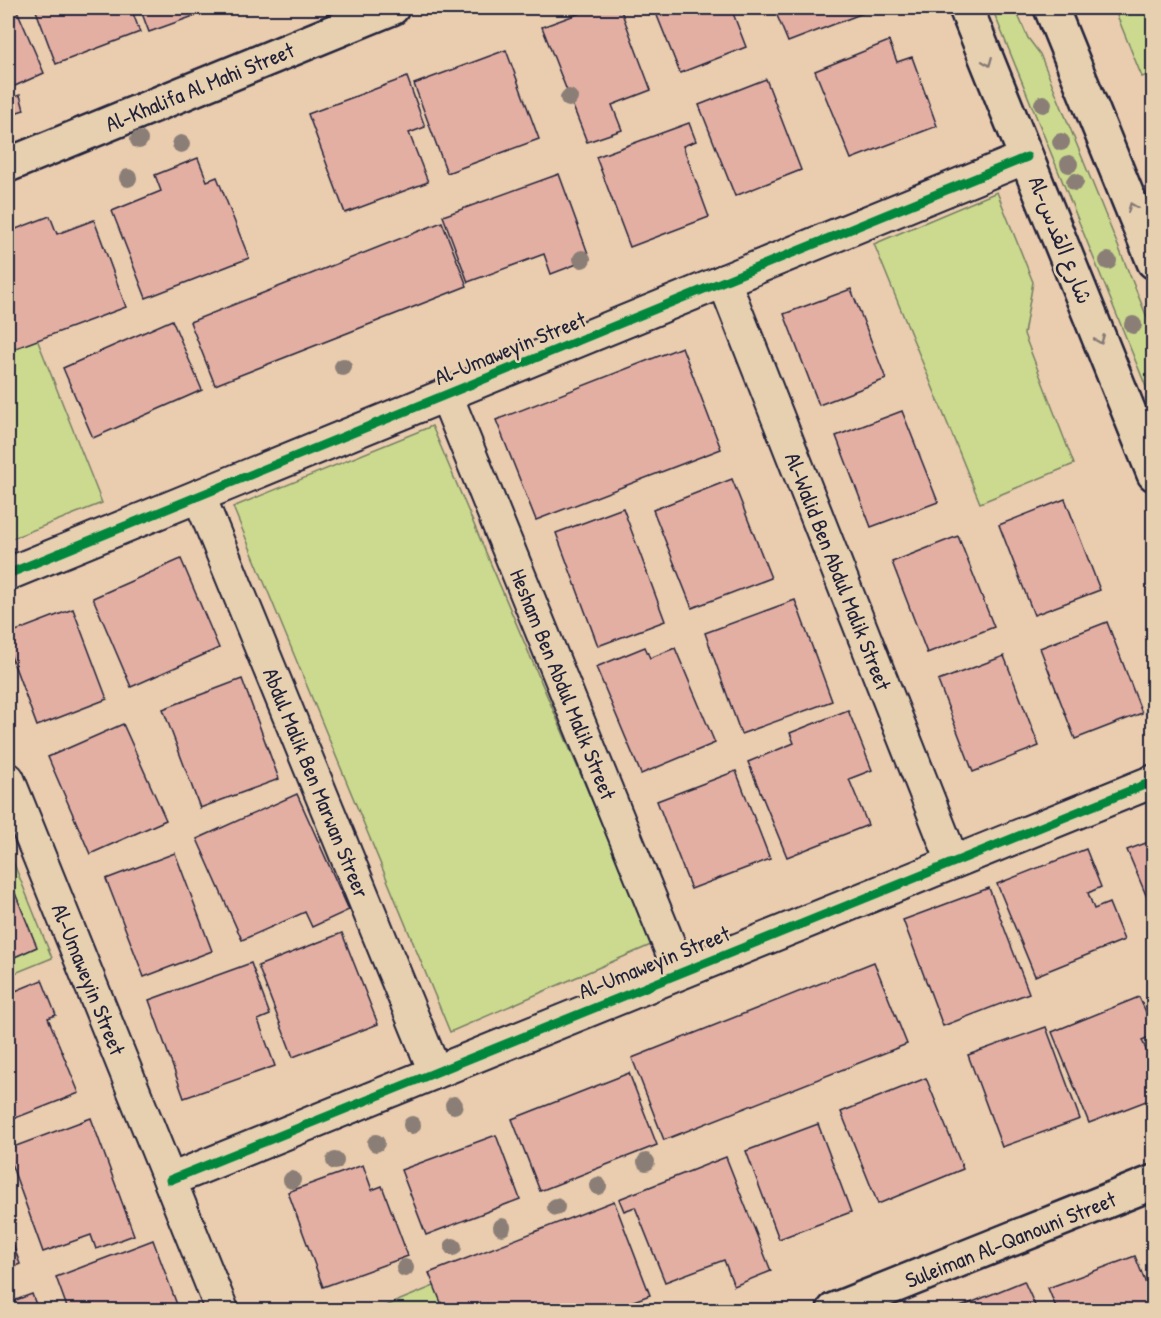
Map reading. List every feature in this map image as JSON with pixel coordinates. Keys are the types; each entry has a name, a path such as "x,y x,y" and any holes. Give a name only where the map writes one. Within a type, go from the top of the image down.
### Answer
{"main road":[{"name":"Al-Khalifa Al Mahi Street","path":"8,165 392,8"},
{"name":"Al-شارع القدس","path":"966,8 1154,474"},
{"path":"1051,8 1154,262"},
{"name":"Suleiman Al-Qanouni Street","path":"834,1311 1154,1182"}],"street":[{"name":"Al-Umaweyin Street","path":"8,574 1027,157"},
{"name":"Al-Walid Ben Abdul Malik Street","path":"724,281 953,862"},
{"name":"Hesham Ben Abdul Malik Street","path":"446,395 680,972"},
{"name":"Abdul Malik Ben Marwan Streer","path":"199,496 435,1072"},
{"name":"Al-Umaweyin Street","path":"8,779 222,1311"},
{"name":"Al-Umaweyin Street","path":"170,1180 1154,781"}],"green space":[{"path":"992,8 1015,8 1028,38 1040,54 1153,332 1153,404"},
{"path":"1114,8 1153,8 1153,73 1142,77"},
{"path":"997,192 1033,282 1024,334 1074,464 980,503 874,244"},
{"path":"8,266 102,503 8,540"},
{"path":"432,426 653,944 450,1032 233,507"},
{"path":"8,849 52,958 8,976"},
{"path":"514,1253 538,1310 376,1310"}],"building":[{"path":"8,8 16,8 44,73 8,89"},
{"path":"35,8 131,8 140,32 56,64"},
{"path":"140,8 216,8 149,32"},
{"path":"594,8 620,8 651,90 612,105 622,130 587,142 542,27"},
{"path":"654,8 731,8 746,47 680,73"},
{"path":"774,8 870,8 871,10 788,42"},
{"path":"889,41 897,62 912,57 937,126 851,159 815,71"},
{"path":"506,50 539,139 447,173 414,84"},
{"path":"407,77 425,127 409,133 428,182 345,213 308,114"},
{"path":"766,79 801,170 735,196 699,105"},
{"path":"20,95 24,110 8,115 8,99"},
{"path":"689,123 696,141 683,146 709,217 630,247 596,157"},
{"path":"198,158 207,181 217,177 249,258 146,298 112,211 161,191 155,175"},
{"path":"559,174 590,259 551,274 544,254 468,282 443,216"},
{"path":"50,216 57,234 94,220 126,307 8,351 8,232"},
{"path":"442,222 467,286 215,385 190,322"},
{"path":"851,289 886,379 819,405 784,314"},
{"path":"172,320 202,390 93,438 63,368"},
{"path":"682,347 721,449 536,520 496,420"},
{"path":"902,411 938,502 871,527 836,436"},
{"path":"732,479 771,578 692,608 653,510"},
{"path":"1065,499 1100,590 1034,615 999,525"},
{"path":"623,508 665,621 598,646 556,533"},
{"path":"958,536 994,627 927,653 892,562"},
{"path":"181,559 219,648 131,687 93,598"},
{"path":"795,600 832,701 741,734 705,633"},
{"path":"73,609 107,699 37,726 8,648 8,634"},
{"path":"1107,622 1142,713 1075,739 1040,648"},
{"path":"645,647 650,658 675,648 715,743 641,774 596,667"},
{"path":"1004,656 1039,746 973,772 938,681"},
{"path":"242,679 279,779 200,808 163,709"},
{"path":"848,710 872,770 849,779 868,825 787,857 748,762 794,743 790,733"},
{"path":"123,724 166,820 90,854 48,757"},
{"path":"736,771 770,859 691,889 657,801"},
{"path":"297,794 349,910 312,927 305,912 242,940 197,839"},
{"path":"1154,840 1154,914 1127,850"},
{"path":"1086,849 1101,887 1088,893 1094,909 1109,903 1124,940 1035,976 997,884"},
{"path":"175,853 212,951 144,977 106,879"},
{"path":"8,876 37,947 8,960"},
{"path":"989,888 1029,993 943,1026 903,920"},
{"path":"342,933 378,1024 293,1057 258,966"},
{"path":"874,962 907,1044 664,1140 632,1058"},
{"path":"251,963 270,1015 258,1020 275,1066 184,1098 149,1000"},
{"path":"42,980 56,1015 48,1018 79,1093 8,1121 8,994"},
{"path":"1139,997 1154,1029 1154,1035 1142,1040 1149,1057 1154,1055 1154,1098 1089,1123 1052,1032"},
{"path":"1046,1027 1080,1119 1002,1147 968,1055"},
{"path":"629,1073 657,1145 540,1191 512,1119"},
{"path":"926,1078 963,1169 878,1204 841,1112"},
{"path":"91,1118 134,1235 96,1249 91,1235 43,1252 8,1155 8,1149"},
{"path":"818,1124 851,1212 779,1239 746,1151"},
{"path":"496,1135 520,1199 426,1235 401,1170"},
{"path":"726,1157 771,1271 734,1286 724,1260 665,1282 635,1207 624,1211 619,1199"},
{"path":"363,1165 372,1190 382,1186 408,1256 323,1287 288,1192"},
{"path":"614,1201 650,1295 609,1310 444,1310 429,1273"},
{"path":"8,1230 20,1264 8,1269"},
{"path":"153,1240 179,1310 68,1310 56,1277"},
{"path":"1135,1256 1154,1304 1154,1310 1057,1310 1048,1288"},
{"path":"1024,1281 1037,1310 953,1310"},
{"path":"32,1294 38,1310 8,1310 8,1303"}],"cycle path":[{"path":"8,574 1027,157"},
{"path":"170,1180 1154,781"}]}
